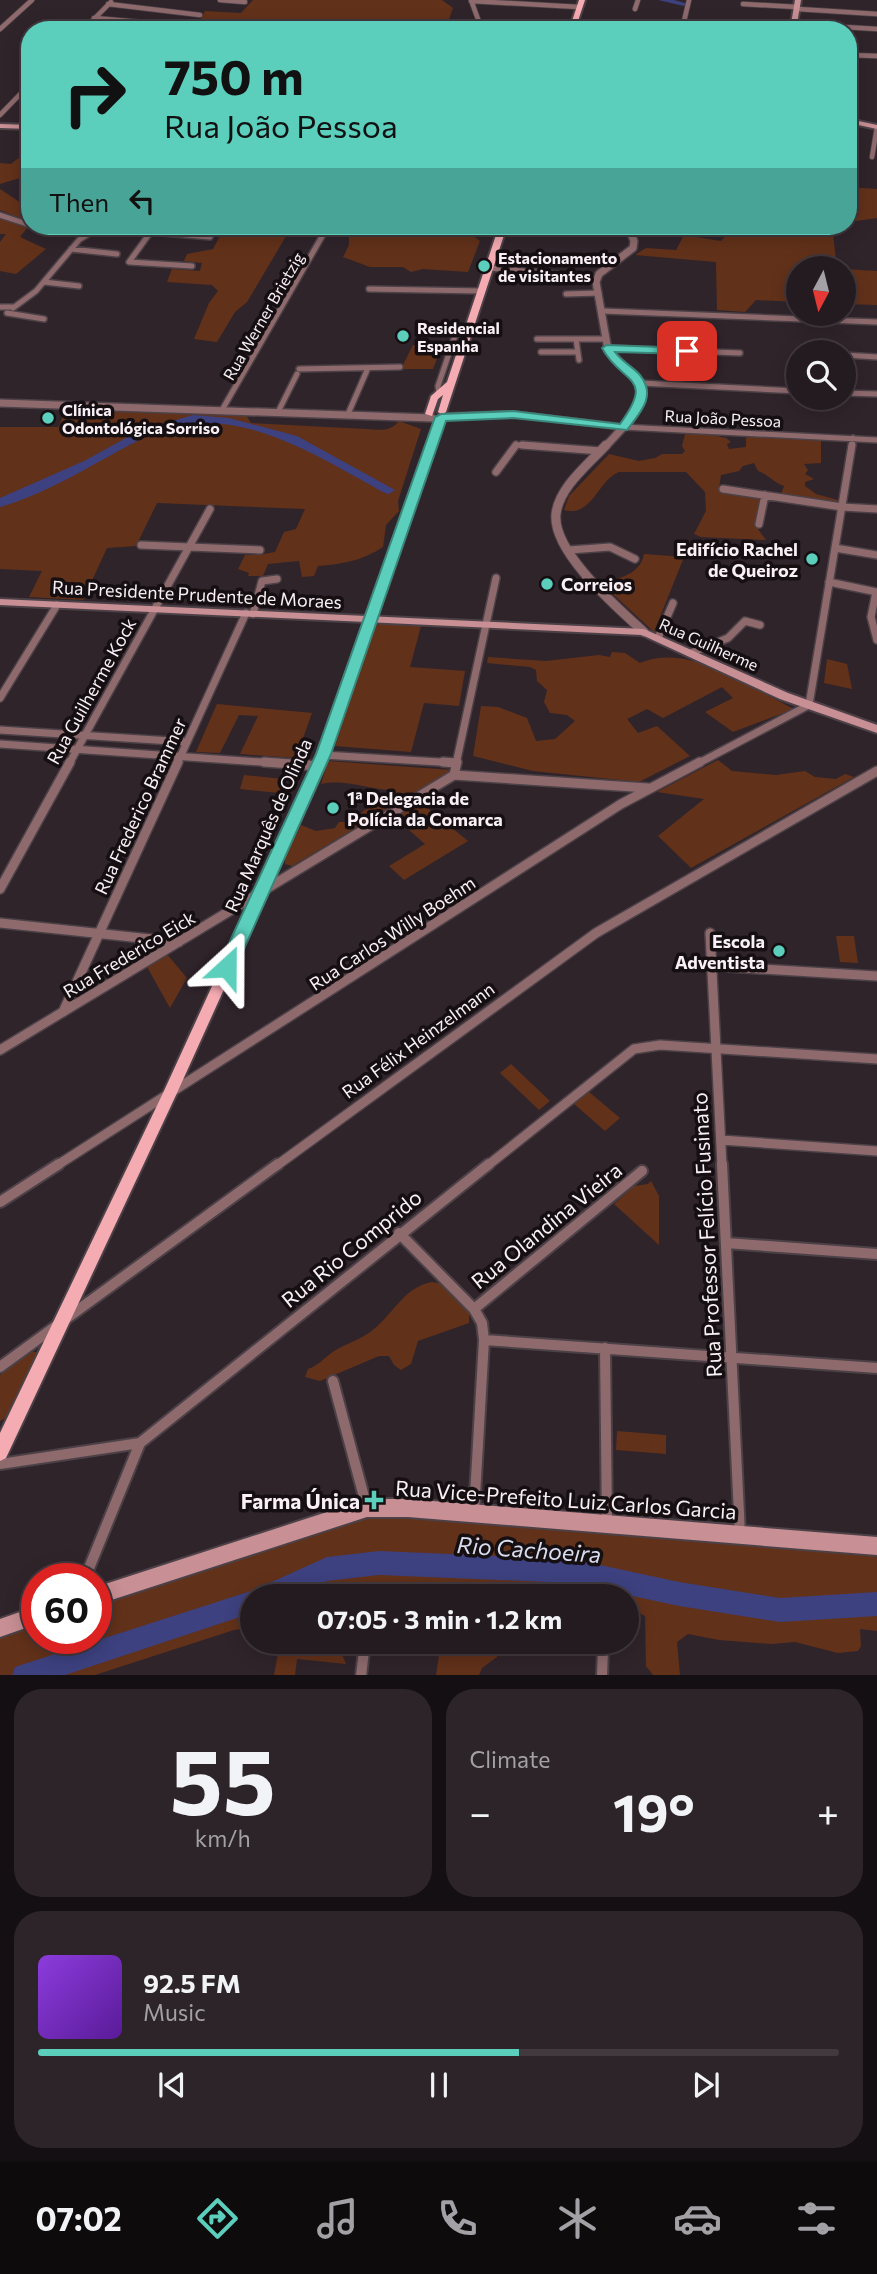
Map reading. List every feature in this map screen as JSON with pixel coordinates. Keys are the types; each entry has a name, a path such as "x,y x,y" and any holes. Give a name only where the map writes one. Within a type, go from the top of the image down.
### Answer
{"main road":[{"path":"575,21 580,4"},
{"path":"857,123 877,127"},
{"path":"0,126 21,127"},
{"name":"Rua Marquês de Olinda","path":"0,1452 170,1093 321,760 371,619 443,396 452,383 500,235"},
{"name":"Rua Presidente Prudente de Moraes","path":"0,602 645,632"},
{"name":"Rua Guilherme","path":"645,632 809,705 877,729"},
{"name":"Rua Marquês de Olinda","path":"0,1436 16,1419"},
{"name":"Rua Vice-Prefeito Luiz Carlos Garcia","path":"112,1591 367,1508 394,1507 877,1546"},
{"path":"0,1628 21,1621"}],"street":[{"path":"0,29 32,0"},
{"path":"220,0 245,2"},
{"path":"635,9 638,0"},
{"path":"683,21 689,0"},
{"path":"479,21 471,1 580,4"},
{"path":"109,3 151,9"},
{"path":"109,3 200,15"},
{"path":"91,21 109,3"},
{"path":"743,4 797,5 877,14"},
{"path":"855,21 856,13"},
{"path":"94,18 129,21"},
{"path":"857,28 877,29"},
{"path":"857,56 877,57"},
{"path":"0,115 21,93"},
{"path":"872,157 877,127"},
{"path":"0,215 21,223"},
{"path":"77,235 79,240"},
{"path":"5,309 25,299 44,282 79,240 87,235"},
{"path":"149,235 129,261 192,267"},
{"path":"186,235 210,237"},
{"name":"Rua Werner Brietzig","path":"222,410 323,235"},
{"path":"630,235 633,248 597,276 607,348 612,357 640,383 786,390"},
{"path":"71,250 117,254"},
{"path":"489,268 556,274"},
{"path":"44,282 79,286"},
{"path":"369,289 482,291"},
{"path":"566,294 599,293"},
{"path":"5,309 44,319"},
{"path":"603,311 877,322"},
{"path":"443,396 438,386 458,327 470,327"},
{"path":"537,339 606,339"},
{"path":"576,339 579,360"},
{"path":"607,348 740,353"},
{"path":"541,352 577,352"},
{"path":"856,356 877,357"},
{"path":"278,412 298,371 400,367"},
{"path":"348,414 367,370"},
{"name":"Rua Guilherme","path":"640,383 643,395 640,404 623,428 568,491 558,507 557,526 569,550 600,590 645,632"},
{"path":"856,393 877,394"},
{"name":"Rua João Pessoa","path":"0,403 438,417 526,415 623,428 877,440"},
{"path":"809,705 853,438"},
{"path":"496,472 516,445 601,451"},
{"path":"723,489 842,507 877,509"},
{"path":"759,524 765,495"},
{"name":"Rua Guilherme Kock","path":"0,889 209,509"},
{"path":"141,545 260,550"},
{"path":"569,550 610,547 635,559"},
{"path":"835,548 877,555"},
{"path":"496,578 454,775 649,788"},
{"name":"Rua Frederico Brammer","path":"62,1012 250,613 262,581 277,579"},
{"path":"829,582 877,592 871,617 877,640"},
{"path":"658,638 673,603"},
{"path":"0,698 57,605"},
{"path":"691,653 728,638 744,621 760,625"},
{"name":"Rua Carlos Willy Boehm","path":"0,1202 649,788 809,705"},
{"path":"0,730 187,742"},
{"path":"0,744 181,756 456,763"},
{"name":"Rua Félix Heinzelmann","path":"0,1367 596,933 877,771"},
{"name":"Rua Frederico Eick","path":"0,1050 454,775"},
{"path":"0,923 179,942"},
{"name":"Rua Professor Felício Fusinato","path":"710,933 740,1535"},
{"path":"712,966 877,976"},
{"name":"Rua Rio Comprido","path":"139,1443 399,1233 634,1049 651,1045 877,1059"},
{"path":"720,1140 877,1150"},
{"name":"Rua Olandina Vieira","path":"474,1309 642,1171"},
{"path":"399,1233 474,1309 482,1323 484,1340 474,1513"},
{"path":"726,1243 877,1254"},
{"path":"484,1340 877,1368"},
{"path":"605,1348 607,1524"},
{"path":"333,1381 367,1508"},
{"path":"0,1464 139,1443"},
{"path":"91,1563 139,1443"},
{"path":"361,1675 364,1654"},
{"path":"602,1675 603,1654"}],"shaded area":[{"path":"253,0 442,0 453,8 448,21 200,21 205,11 241,13"},
{"path":"21,156 21,178 0,184 0,163 11,164"},
{"path":"857,188 877,189 877,218 857,221"},
{"path":"0,189 21,203 21,218 0,210"},
{"path":"0,216 21,224 20,237 46,249 16,274 0,271 0,242 6,234 0,234"},
{"path":"220,235 287,235 247,302 235,312 217,342 194,339 209,303 218,291 212,285 167,282 172,269 200,271 202,263 184,261 187,254 213,249"},
{"path":"349,235 472,235 480,241 468,272 423,269 411,272 403,267 370,267 343,257 349,245"},
{"path":"684,235 721,241 726,235 833,235 836,256 786,256 786,301 756,300 745,312 717,310 716,262 635,255 646,248 676,250"},
{"path":"856,270 877,271 877,305 856,304"},
{"path":"413,345 442,345 433,369 401,369"},
{"path":"67,408 246,415 251,423 376,430 388,429 399,421 421,429 398,501 399,511 386,525 383,547 360,559 318,566 314,576 302,577 299,561 268,564 263,576 248,576 249,573 238,569 245,555 275,552 284,532 296,529 305,509 157,503 136,546 107,548 83,600 29,597 42,571 0,569 0,427 58,427"},
{"path":"685,434 726,438 731,442 727,444 729,449 746,447 746,438 751,435 821,441 821,463 804,464 808,470 805,474 814,479 805,482 805,486 816,494 838,500 838,503 781,494 784,486 758,471 754,463 743,466 739,471 721,475 719,488 761,500 755,525 766,540 701,537 694,534 706,511 705,492 686,472 619,472 605,482 581,509 564,510 569,496 609,454 639,461 662,454 682,454 685,451 682,446"},
{"path":"644,554 684,557 654,632 602,584 634,571"},
{"path":"381,623 421,626 410,667 465,671 459,706 424,703 411,752 335,746 375,626"},
{"path":"612,652 625,653 640,663 659,658 679,658 699,663 739,679 794,709 733,732 705,712 733,698 722,687 663,718 647,709 627,719 638,733 657,726 690,756 639,782 533,771 473,756 481,706 498,707 527,718 536,741 555,739 575,721 567,715 550,713 544,702 547,690 537,681 536,670 530,667 487,663 488,657 546,661 599,655 610,657"},
{"path":"827,659 847,664 852,689 824,683"},
{"path":"217,704 312,713 296,758 240,754 258,716 239,715 220,753 196,752"},
{"path":"718,760 732,771 776,775 805,771 815,777 836,779 845,774 854,777 691,868 658,836 704,799 657,792"},
{"path":"328,761 452,770 292,866 285,864 285,857 301,825 316,831 335,828 339,822 356,822 361,813 382,802 387,796 388,790 347,783 321,784"},
{"path":"244,775 284,779 279,793 240,789"},
{"path":"419,801 468,841 404,880 389,866 425,844 393,816"},
{"path":"836,936 854,936 858,963 840,962"},
{"path":"166,953 187,978 170,1008 146,965"},
{"path":"511,1064 550,1101 539,1110 500,1073"},
{"path":"588,1091 620,1118 605,1131 573,1103"},
{"path":"651,1181 659,1196 659,1245 614,1204 634,1186"},
{"path":"432,1282 443,1284 469,1310 469,1323 418,1341 411,1364 401,1370 389,1356 379,1356 320,1381 305,1377 308,1369 369,1333 413,1290"},
{"path":"32,1352 36,1352 37,1361 7,1417 0,1421 0,1375"},
{"path":"617,1431 666,1435 666,1454 616,1450"},
{"path":"377,1516 434,1518 877,1556 877,1631 860,1629 861,1646 858,1651 838,1653 795,1642 771,1644 719,1640 688,1634 677,1642 680,1675 653,1675 646,1666 645,1616 639,1613 639,1584 240,1584 240,1629 95,1675 0,1675 0,1637 21,1630 21,1654 112,1654 112,1599 356,1519"},
{"path":"278,1654 342,1654 346,1664 297,1659 295,1675 274,1675"},
{"path":"439,1654 497,1654 482,1668 479,1675 436,1675"}],"waterway":[{"path":"662,0 684,4"},
{"path":"0,503 88,464 143,433 193,418 229,421 293,438 389,490"},
{"name":"Rio Cachoeira","path":"291,1584 327,1569 379,1563 572,1571 632,1584"},
{"name":"Rio Cachoeira","path":"639,1585 780,1610 877,1604"},
{"name":"Rio Cachoeira","path":"27,1675 240,1605"}],"place":[{"name":"Estacionamento de visitantes","path":"484,266"},
{"name":"Residencial Espanha","path":"403,336"},
{"name":"Clínica Odontológica Sorriso","path":"48,418"},
{"name":"Edifício Rachel de Queiroz","path":"812,559"},
{"name":"Correios","path":"547,584"},
{"name":"1ª Delegacia de Polícia da Comarca","path":"333,808"},
{"name":"Escola Adventista","path":"779,951"},
{"name":"Farma Única","path":"374,1500"}],"route":[{"path":"227,967 323,754 441,417 513,414 623,428 640,404 643,391 636,378 609,354 607,348 687,351"}]}
